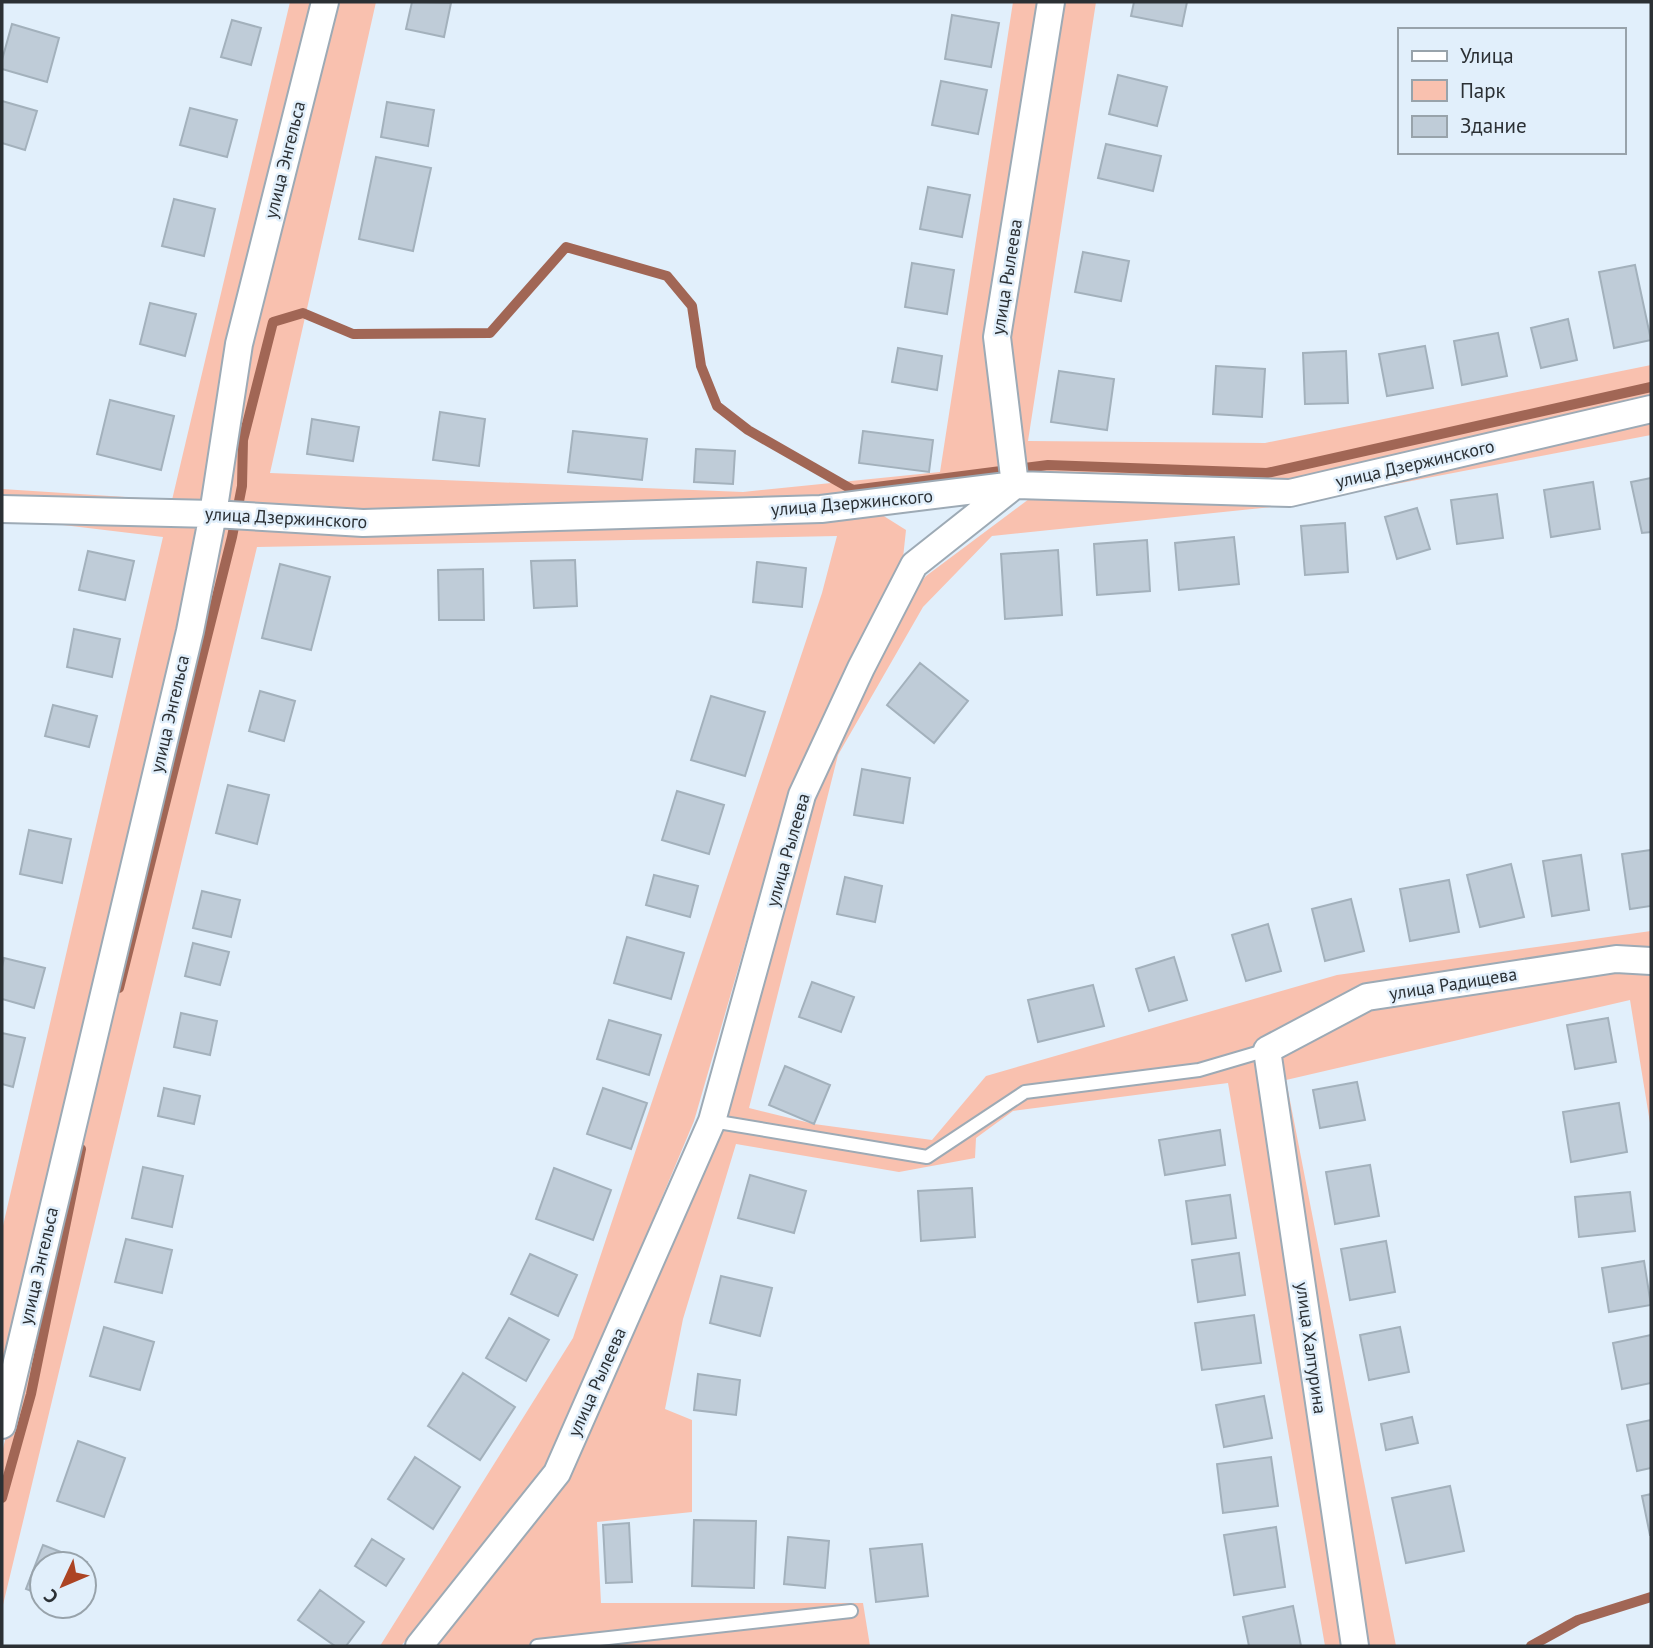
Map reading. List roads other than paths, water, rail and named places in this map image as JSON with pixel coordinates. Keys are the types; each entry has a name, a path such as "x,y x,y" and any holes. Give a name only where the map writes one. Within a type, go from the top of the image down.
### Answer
{"street":[{"name":"улица Энгельса","path":"2,1425 190,631 213,514 239,344 325,2"},
{"name":"улица Рылеева","path":"419,1646 557,1473 712,1121 802,795 861,668 914,565 1014,485 997,337 1051,2"},
{"name":"улица Дзержинского","path":"2,509 213,514 363,523 821,509 1014,485 1290,493 1651,409"},
{"name":"улица Радищева","path":"1267,1050 1367,997 1616,959 1651,961"},
{"name":"улица Халтурина","path":"1267,1050 1354,1646"}],"lane":[{"path":"712,1121 927,1157 1025,1092 1199,1070 1267,1050"},
{"path":"537,1646 851,1611"}],"waterway":[{"path":"119,988 232,537 242,486 243,440 273,322 303,313 353,334 490,333 566,247 667,276 692,306 701,366 717,406 748,430 853,490 1048,465 1267,473 1651,387"},
{"path":"2,1498 31,1394 81,1149"},
{"path":"1531,1646 1578,1620 1651,1597"}]}
